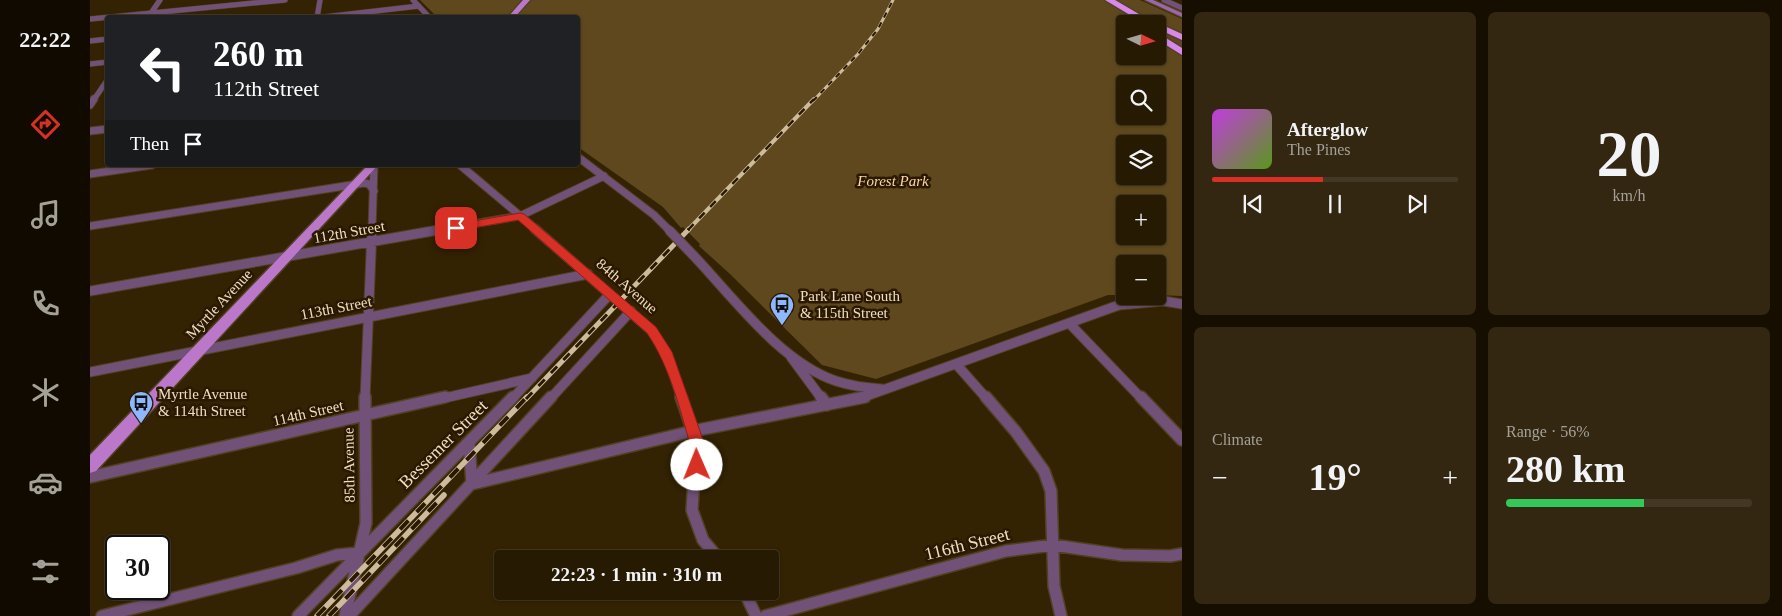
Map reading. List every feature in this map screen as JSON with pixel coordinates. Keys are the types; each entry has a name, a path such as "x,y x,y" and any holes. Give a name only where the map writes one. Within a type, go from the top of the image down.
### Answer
{"highway":[{"path":"1100,0 1124,15"},
{"path":"1108,0 1131,15"},
{"path":"1108,0 1136,15"},
{"path":"1166,30 1182,37"},
{"path":"1166,36 1182,45"},
{"path":"1166,40 1182,50"}],"main road":[{"path":"513,15 527,0"},
{"path":"1148,0 1182,15"},
{"path":"1156,0 1182,9"},
{"name":"Myrtle Avenue","path":"90,466 196,351 372,167"}],"street":[{"path":"150,15 160,0"},
{"path":"150,15 285,0"},
{"path":"316,15 320,0"},
{"path":"413,0 427,15"},
{"path":"1164,0 1182,9"},
{"path":"335,15 419,6"},
{"path":"90,19 105,18"},
{"path":"90,41 105,39"},
{"path":"90,64 105,62"},
{"path":"90,105 105,83"},
{"path":"90,94 105,92"},
{"path":"90,131 105,129"},
{"path":"580,158 654,214 787,352 827,405"},
{"path":"90,174 138,167"},
{"name":"85th Avenue","path":"345,616 366,523 364,416 374,167"},
{"name":"84th Avenue","path":"462,167 631,311 651,330 666,352 700,452 694,478 692,510 703,540 711,550"},
{"name":"112th Street","path":"90,291 520,216 604,176"},
{"path":"90,226 356,184 369,184 374,191"},
{"name":"113th Street","path":"90,372 588,274"},
{"name":"Bessemer Street","path":"298,616 532,378 610,294"},
{"path":"472,484 693,431 867,397 1119,304 1164,301 1182,304"},
{"path":"349,616 631,311"},
{"path":"1069,323 1182,440"},
{"path":"787,352 828,379 854,387 888,389"},
{"path":"957,365 1016,432 1044,471 1051,491 1054,586 1061,616"},
{"name":"114th Street","path":"90,476 532,378"},
{"path":"468,443 472,484"},
{"name":"116th Street","path":"765,616 1006,551 1053,545 1122,555 1170,556 1182,554"},
{"path":"102,616 296,568 337,555 358,553"},
{"path":"748,600 756,616"}],"green space":[{"name":"Forest Park","path":"420,0 1140,0 1182,19 1182,296 1166,295 1166,255 1116,255 1116,295 1108,295 876,379 822,365 699,246 700,244 683,227 681,228 663,207 580,148 580,15 435,15"}],"railway":[{"path":"813,101 858,54 878,29 893,0"},
{"path":"688,230 814,99"},
{"path":"526,399 689,229"},
{"path":"317,616 527,397"},
{"path":"329,616 444,495"}],"place":[{"name":"Park Lane South & 115th Street","path":"782,326"},
{"name":"Myrtle Avenue & 114th Street","path":"141,424"}],"route":[{"path":"456,228 520,216 651,330 666,352 693,431 700,452 697,465"}]}
